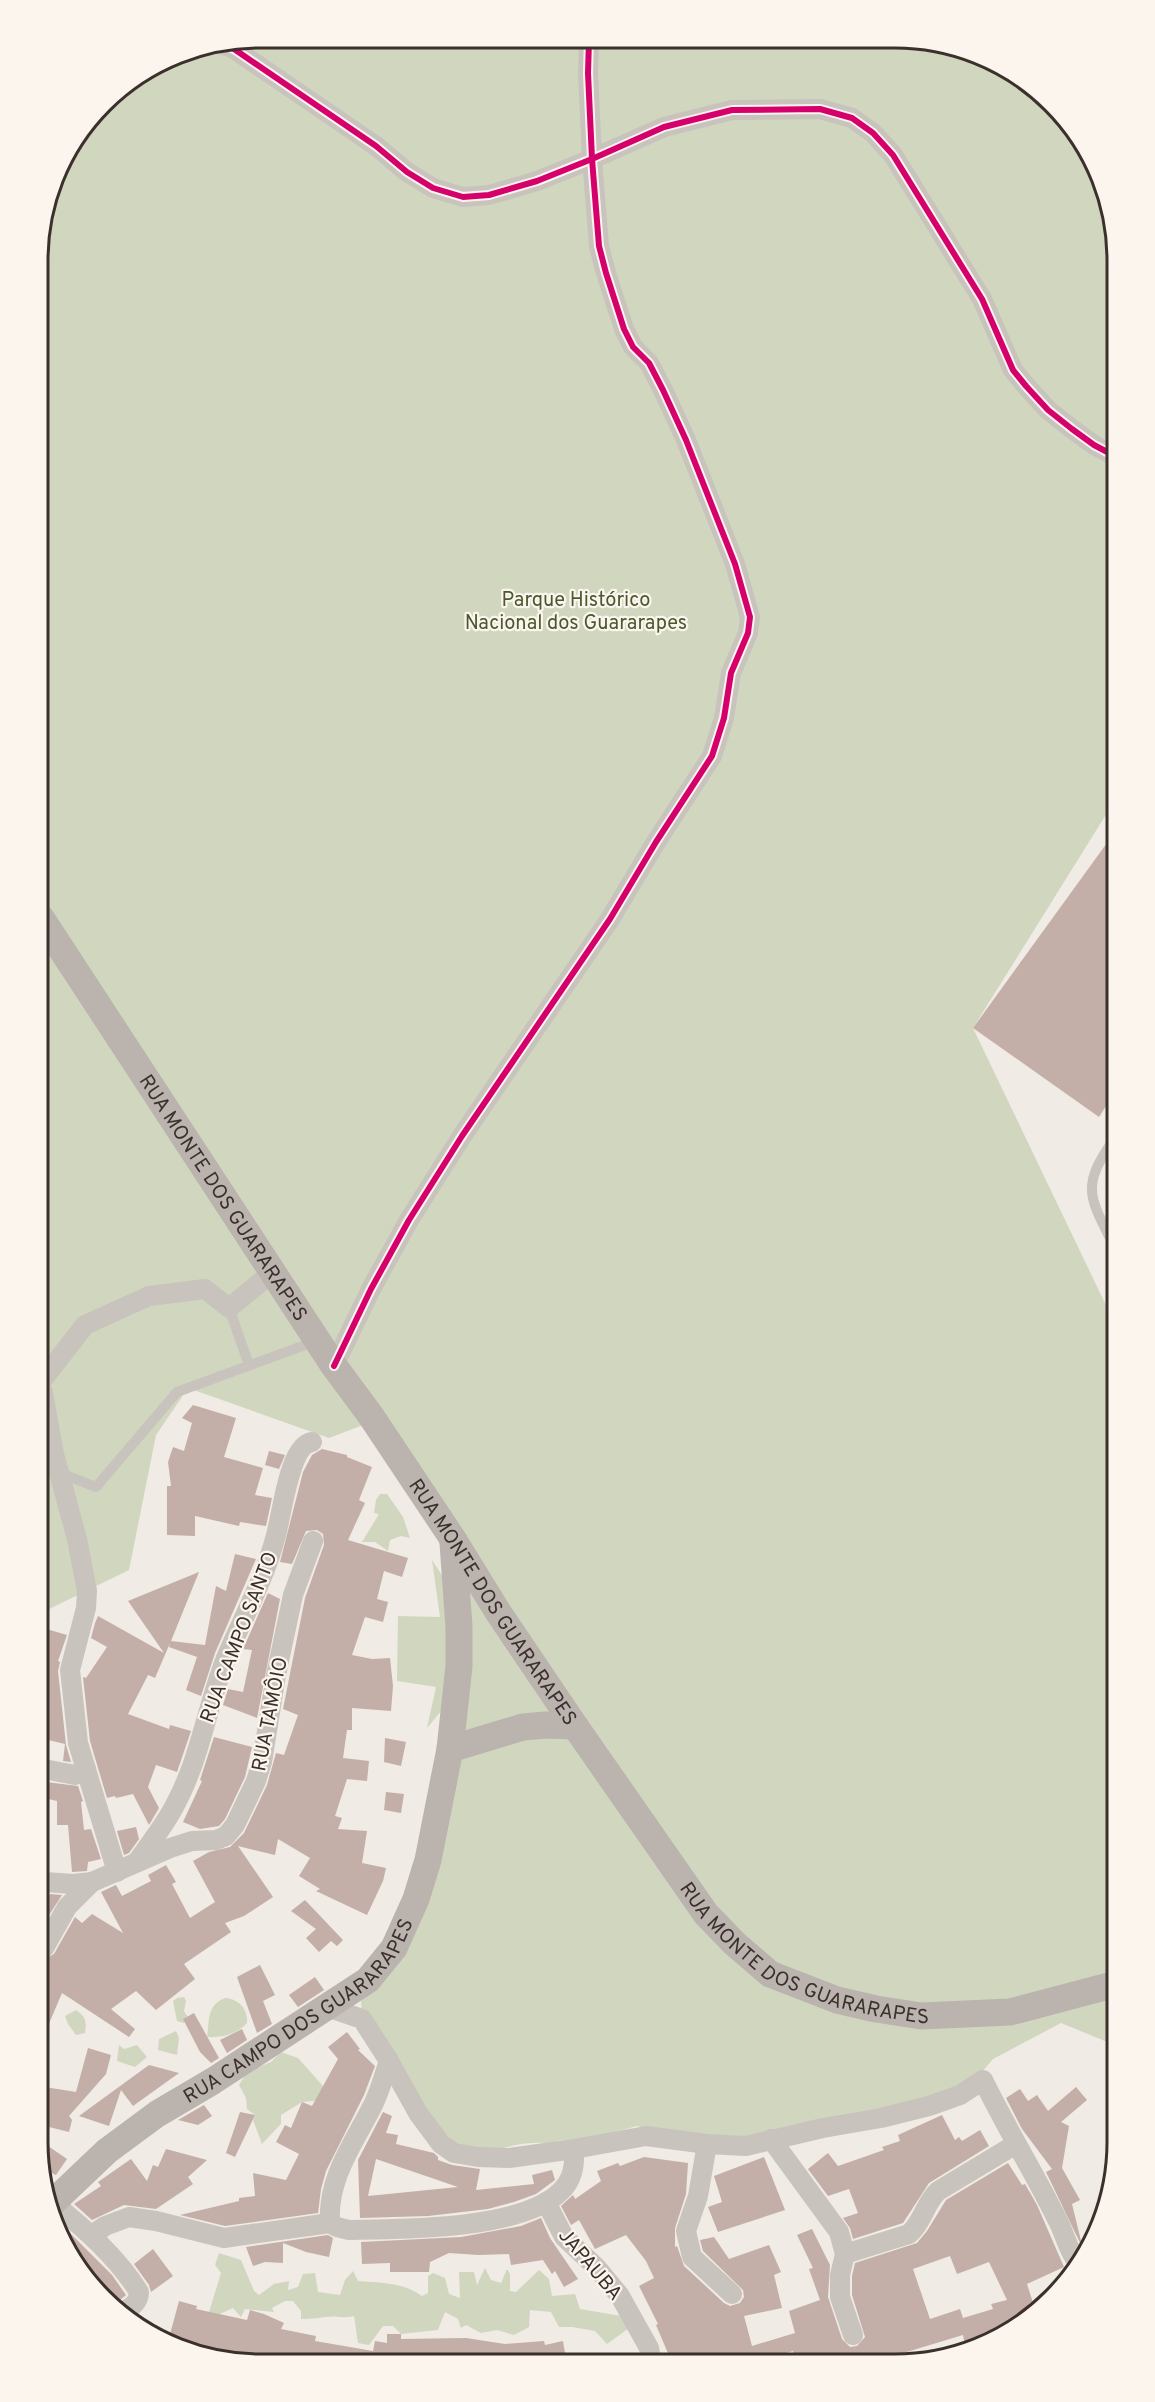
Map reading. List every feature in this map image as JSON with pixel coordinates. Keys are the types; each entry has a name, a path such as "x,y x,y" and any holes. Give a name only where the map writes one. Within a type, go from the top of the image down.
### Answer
{"main road":[{"name":"RUA MONTE DOS GUARARAPES","path":"48,929 334,1366 371,1416 575,1726 706,1914 734,1943 770,1974 837,2000 921,2016 1010,2012 1107,1986"},
{"name":"RUA CAMPO DOS GUARARAPES","path":"56,2200 107,2151 158,2114 368,1980 394,1948 416,1899 428,1860 450,1749 458,1692 459,1656 453,1539"},
{"path":"450,1749 523,1727 575,1726"}],"street":[{"path":"334,1366 371,1289 408,1220 462,1136 610,919 656,842 712,756 724,718 731,673 748,633 750,616 735,564 686,440 649,363 633,347 624,329 599,246 592,159 589,48"},
{"path":"235,50 376,146 407,172 433,188 463,196 489,195 537,181 664,127 732,110 820,109 852,118 873,133 893,155 982,299 1013,370 1048,410 1094,445 1107,451"},
{"path":"48,1372 84,1325 149,1296 205,1289 229,1308 273,1272"},
{"path":"48,1417 87,1591 86,1608 70,1670 78,1743 117,1872"},
{"name":"RUA CAMPO SANTO","path":"136,1864 175,1806 182,1790 198,1749 225,1659 266,1567 276,1536 290,1472 300,1448 305,1443 312,1442"},
{"name":"RUA TAMÔIO","path":"48,1882 74,1884 92,1882 170,1848 192,1841 216,1840 226,1836 235,1825 256,1781 262,1762 276,1675 293,1595 313,1541"},
{"path":"48,1769 75,1774 86,1769"},
{"path":"48,1941 66,1907 92,1882"},
{"path":"327,2007 362,2019 428,2128 441,2144 454,2153 471,2157 502,2158 574,2149 646,2136 707,2144 746,2146 929,2106 960,2095 983,2080 1058,2220 1073,2257"},
{"path":"330,2223 329,2209 335,2181 375,2103 389,2061"},
{"path":"771,2139 839,2232 845,2254 840,2275 840,2297 854,2335"},
{"path":"707,2144 698,2196 686,2231 692,2257 732,2294"},
{"path":"845,2254 909,2234 916,2227 932,2196 938,2190 1016,2144"},
{"path":"92,2235 105,2226 129,2217 150,2219 224,2238 330,2223 349,2230 426,2227 499,2219 546,2202 561,2191 570,2180 575,2165 574,2149"},
{"name":"JAPAUBA","path":"546,2202 564,2237 596,2267 620,2296 650,2354"},
{"path":"60,2212 92,2235 120,2266 139,2292 139,2299 129,2308"}],"lane":[{"path":"1107,1149 1098,1162 1090,1188 1107,1231"},
{"path":"229,1308 249,1365"},
{"path":"60,1473 96,1486 177,1392 318,1341"}],"green space":[{"name":"Parque Histórico Nacional dos Guararapes","path":"246,48 909,48 950,55 1001,76 1045,110 1079,154 1100,205 1107,246 1107,813 973,1028 1107,1307 1107,2042 1061,2023 993,2059 981,2073 958,2088 893,2109 740,2139 686,2141 637,2126 586,2140 516,2145 479,2157 452,2145 362,2019 360,1978 387,1938 411,1887 447,1704 427,1728 436,1687 397,1681 398,1616 440,1617 432,1560 458,1600 453,1539 371,1422 329,1438 188,1388 156,1435 129,1570 48,1610 48,246 55,205 76,154 110,110 154,76 205,55"},
{"path":"380,1494 387,1494 403,1517 410,1538 401,1536 390,1540 388,1551 375,1542 362,1542 379,1514 374,1513 376,1500"},
{"path":"184,1997 186,2001 184,2011 187,2016 184,2023 177,2021 173,2001"},
{"path":"225,1998 234,2000 242,2006 246,2013 247,2023 229,2035 207,2037 212,2009"},
{"path":"76,2010 85,2019 86,2025 85,2033 76,2035 65,2016"},
{"path":"176,2031 179,2038 177,2055 158,2050 159,2039"},
{"path":"119,2045 124,2049 137,2045 147,2057 135,2067 117,2061"},
{"path":"281,2052 298,2058 323,2086 322,2100 302,2102 281,2115 281,2124 262,2144 253,2120 255,2115 247,2109 246,2098 239,2085 247,2072 271,2062"},
{"path":"219,2253 241,2260 254,2291 259,2295 274,2284 289,2281 288,2290 298,2287 303,2274 315,2273 318,2292 340,2295 345,2280 353,2271 358,2281 399,2286 422,2296 428,2293 428,2276 433,2273 445,2278 449,2294 460,2298 459,2272 474,2272 477,2285 485,2268 491,2280 501,2283 507,2269 510,2274 510,2291 516,2292 539,2270 549,2279 552,2296 575,2294 580,2309 621,2316 632,2326 607,2344 595,2331 559,2327 551,2312 530,2310 529,2327 514,2335 497,2330 481,2333 466,2325 461,2328 458,2319 445,2312 438,2330 401,2334 393,2326 383,2326 369,2345 358,2343 354,2316 301,2319 301,2311 293,2301 285,2301 272,2308 274,2312 245,2309 241,2317 233,2308 213,2317 209,2312 221,2273 215,2265"}],"building":[{"path":"1107,843 1107,1104 1099,1117 973,1028"},
{"path":"193,1405 236,1418 224,1457 263,1468 255,1495 272,1498 266,1526 240,1522 239,1526 195,1516 195,1536 167,1535 167,1486 171,1486 168,1462 173,1447 184,1451 192,1423 182,1418"},
{"path":"322,1449 347,1455 347,1457 372,1467 359,1500 365,1503 348,1540 408,1558 402,1577 384,1571 377,1599 388,1602 383,1622 365,1617 352,1655 372,1659 390,1658 393,1686 391,1711 352,1708 352,1730 347,1730 343,1758 369,1761 367,1781 347,1779 335,1816 342,1818 338,1829 367,1831 362,1863 386,1868 383,1881 367,1915 316,1891 320,1889 299,1876 310,1858 278,1839 275,1855 238,1846 273,1897 244,1916 225,1923 231,1932 184,1964 195,1979 156,2010 136,1991 111,2009 135,2029 129,2037 62,1993 48,2026 48,1958 54,1954 75,1917 82,1923 92,1914 123,1933 101,1892 116,1885 122,1896 151,1881 148,1875 166,1865 176,1882 172,1884 190,1918 215,1902 193,1861 209,1852 230,1847 244,1833 267,1785 276,1753 284,1755 298,1715 283,1709 305,1598 324,1545 323,1534 317,1530 306,1531 292,1564 280,1562 303,1472 312,1455"},
{"path":"269,1451 285,1455 279,1469 265,1465"},
{"path":"235,1554 256,1559 215,1653 201,1696 186,1690 197,1657 169,1647 170,1643 155,1678 148,1675 128,1714 169,1729 170,1725 191,1731 177,1772 156,1765 148,1787 159,1808 149,1825 133,1794 107,1798 90,1741 83,1677 86,1678 107,1647 91,1638 95,1623 98,1616 164,1653 128,1601 199,1572 171,1641 205,1645 216,1586 226,1591"},
{"path":"268,1593 280,1599 257,1718 223,1705 228,1689 243,1692 252,1650 243,1649"},
{"path":"48,1629 67,1635 58,1661 60,1662 58,1671 66,1745 71,1762 63,1761 65,1744 48,1740"},
{"path":"214,1737 252,1747 245,1777 225,1819 219,1826 200,1829 183,1822 202,1781 200,1780"},
{"path":"385,1738 406,1742 401,1766 384,1762"},
{"path":"48,1782 78,1786 83,1801 81,1802 84,1830 91,1829 101,1859 88,1862 87,1871 72,1872 68,1825 57,1825 57,1801 48,1799"},
{"path":"386,1792 404,1794 401,1813 384,1810"},
{"path":"136,1827 139,1839 129,1853 124,1855 117,1831"},
{"path":"50,1894 62,1895 48,1917"},
{"path":"305,1900 343,1940 337,1946 331,1941 319,1952 306,1938 316,1929 291,1911"},
{"path":"260,1965 275,1995 263,2001 272,2024 257,2033 237,1977"},
{"path":"315,1977 324,1990 298,2007 289,1995"},
{"path":"194,2013 219,2058 211,2063 200,2052 183,2019"},
{"path":"242,2029 247,2040 227,2053 220,2040"},
{"path":"347,2032 360,2049 358,2050 375,2066 364,2095 326,2171 318,2213 225,2226 180,2215 239,2201 239,2198 255,2196 253,2173 286,2180 299,2154 276,2142 285,2125 291,2128 302,2102 312,2106 338,2059 328,2047"},
{"path":"88,2048 111,2055 106,2074 69,2116 72,2120 69,2132 48,2127 48,2087 76,2092"},
{"path":"149,2065 179,2073 133,2106 121,2090 109,2126 79,2116"},
{"path":"1076,2087 1087,2100 1061,2122 1069,2126 1062,2168 1080,2200 1072,2204 1081,2244 1046,2172 1052,2169 1022,2129 1006,2098 1020,2089 1028,2101 1037,2095 1048,2111"},
{"path":"204,2105 212,2116 198,2125 178,2120"},
{"path":"240,2112 255,2115 235,2157 226,2153"},
{"path":"383,2112 392,2116 386,2133 398,2135 396,2144 434,2153 438,2160 452,2165 480,2169 476,2190 534,2184 532,2175 552,2170 555,2180 536,2194 488,2209 428,2216 360,2218 358,2160","holes":["376,2159 458,2187 368,2196"]},
{"path":"942,2115 955,2140 959,2137 962,2141 980,2130 989,2146 929,2183 903,2223 853,2239 850,2228 843,2218 858,2213 849,2189 828,2196 808,2169 828,2153 838,2166 884,2150 882,2147 900,2141 898,2135"},
{"path":"48,2146 67,2159 56,2175 50,2172"},
{"path":"166,2149 207,2160 188,2177 193,2184 156,2209 124,2205 92,2220 74,2204 101,2186 98,2182 131,2159 147,2181 153,2165 158,2167"},
{"path":"644,2157 688,2163 686,2194 675,2228 675,2247 677,2246 684,2266 724,2303 730,2306 740,2303 744,2297 743,2290 703,2251 700,2240 714,2237 729,2259 769,2245 781,2272 774,2275 782,2308 744,2316 752,2346 795,2333 789,2311 820,2300 809,2269 813,2268 797,2235 812,2229 830,2265 828,2297 842,2339 850,2347 857,2346 865,2337 852,2295 855,2263 917,2243 946,2200 1008,2163 1022,2185 1025,2184 1037,2205 1064,2267 1027,2284 1033,2303 1024,2310 1001,2326 964,2342 963,2335 900,2354 794,2354 793,2351 784,2354 668,2354 656,2325 658,2324 639,2286 654,2278 646,2261 626,2235 595,2249 579,2220 571,2225 561,2206 573,2195 575,2199 601,2181 597,2171 618,2163 620,2166","holes":["950,2256 957,2274 989,2262 1007,2300 991,2304 993,2309 963,2318 960,2309 930,2319 913,2269"]},
{"path":"764,2157 785,2210 718,2232 708,2207 722,2202 714,2176"},
{"path":"541,2218 550,2238 578,2279 564,2287 555,2271 552,2274 543,2260 511,2265 509,2254 449,2253 430,2262 429,2272 390,2272 390,2263 362,2264 361,2242 461,2237 521,2226"},
{"path":"68,2231 112,2275 126,2295 119,2300 110,2292 84,2260"},
{"path":"328,2235 333,2238 329,2257 306,2252 283,2243 283,2263 265,2262 253,2266 246,2247"},
{"path":"153,2249 173,2276 151,2292 149,2285 134,2264"},
{"path":"179,2301 197,2306 196,2309 247,2320 250,2310 284,2323 281,2329 316,2336 315,2341 373,2351 375,2341 387,2343 387,2334 401,2334 401,2339 466,2338 505,2344 544,2341 545,2345 563,2341 565,2354 246,2354 205,2347 170,2334"}],"cycle path":[{"path":"334,1366 371,1289 409,1220 462,1136 610,919 656,842 712,756 724,718 731,673 748,633 750,617 735,564 686,440 663,390 649,363 633,347 624,329 606,273 599,246 592,159 589,48"},
{"path":"235,50 376,146 407,172 433,188 463,197 489,195 537,181 664,127 732,110 820,109 852,118 873,133 893,155 982,299 1013,370 1048,410 1094,445 1107,452"}]}
